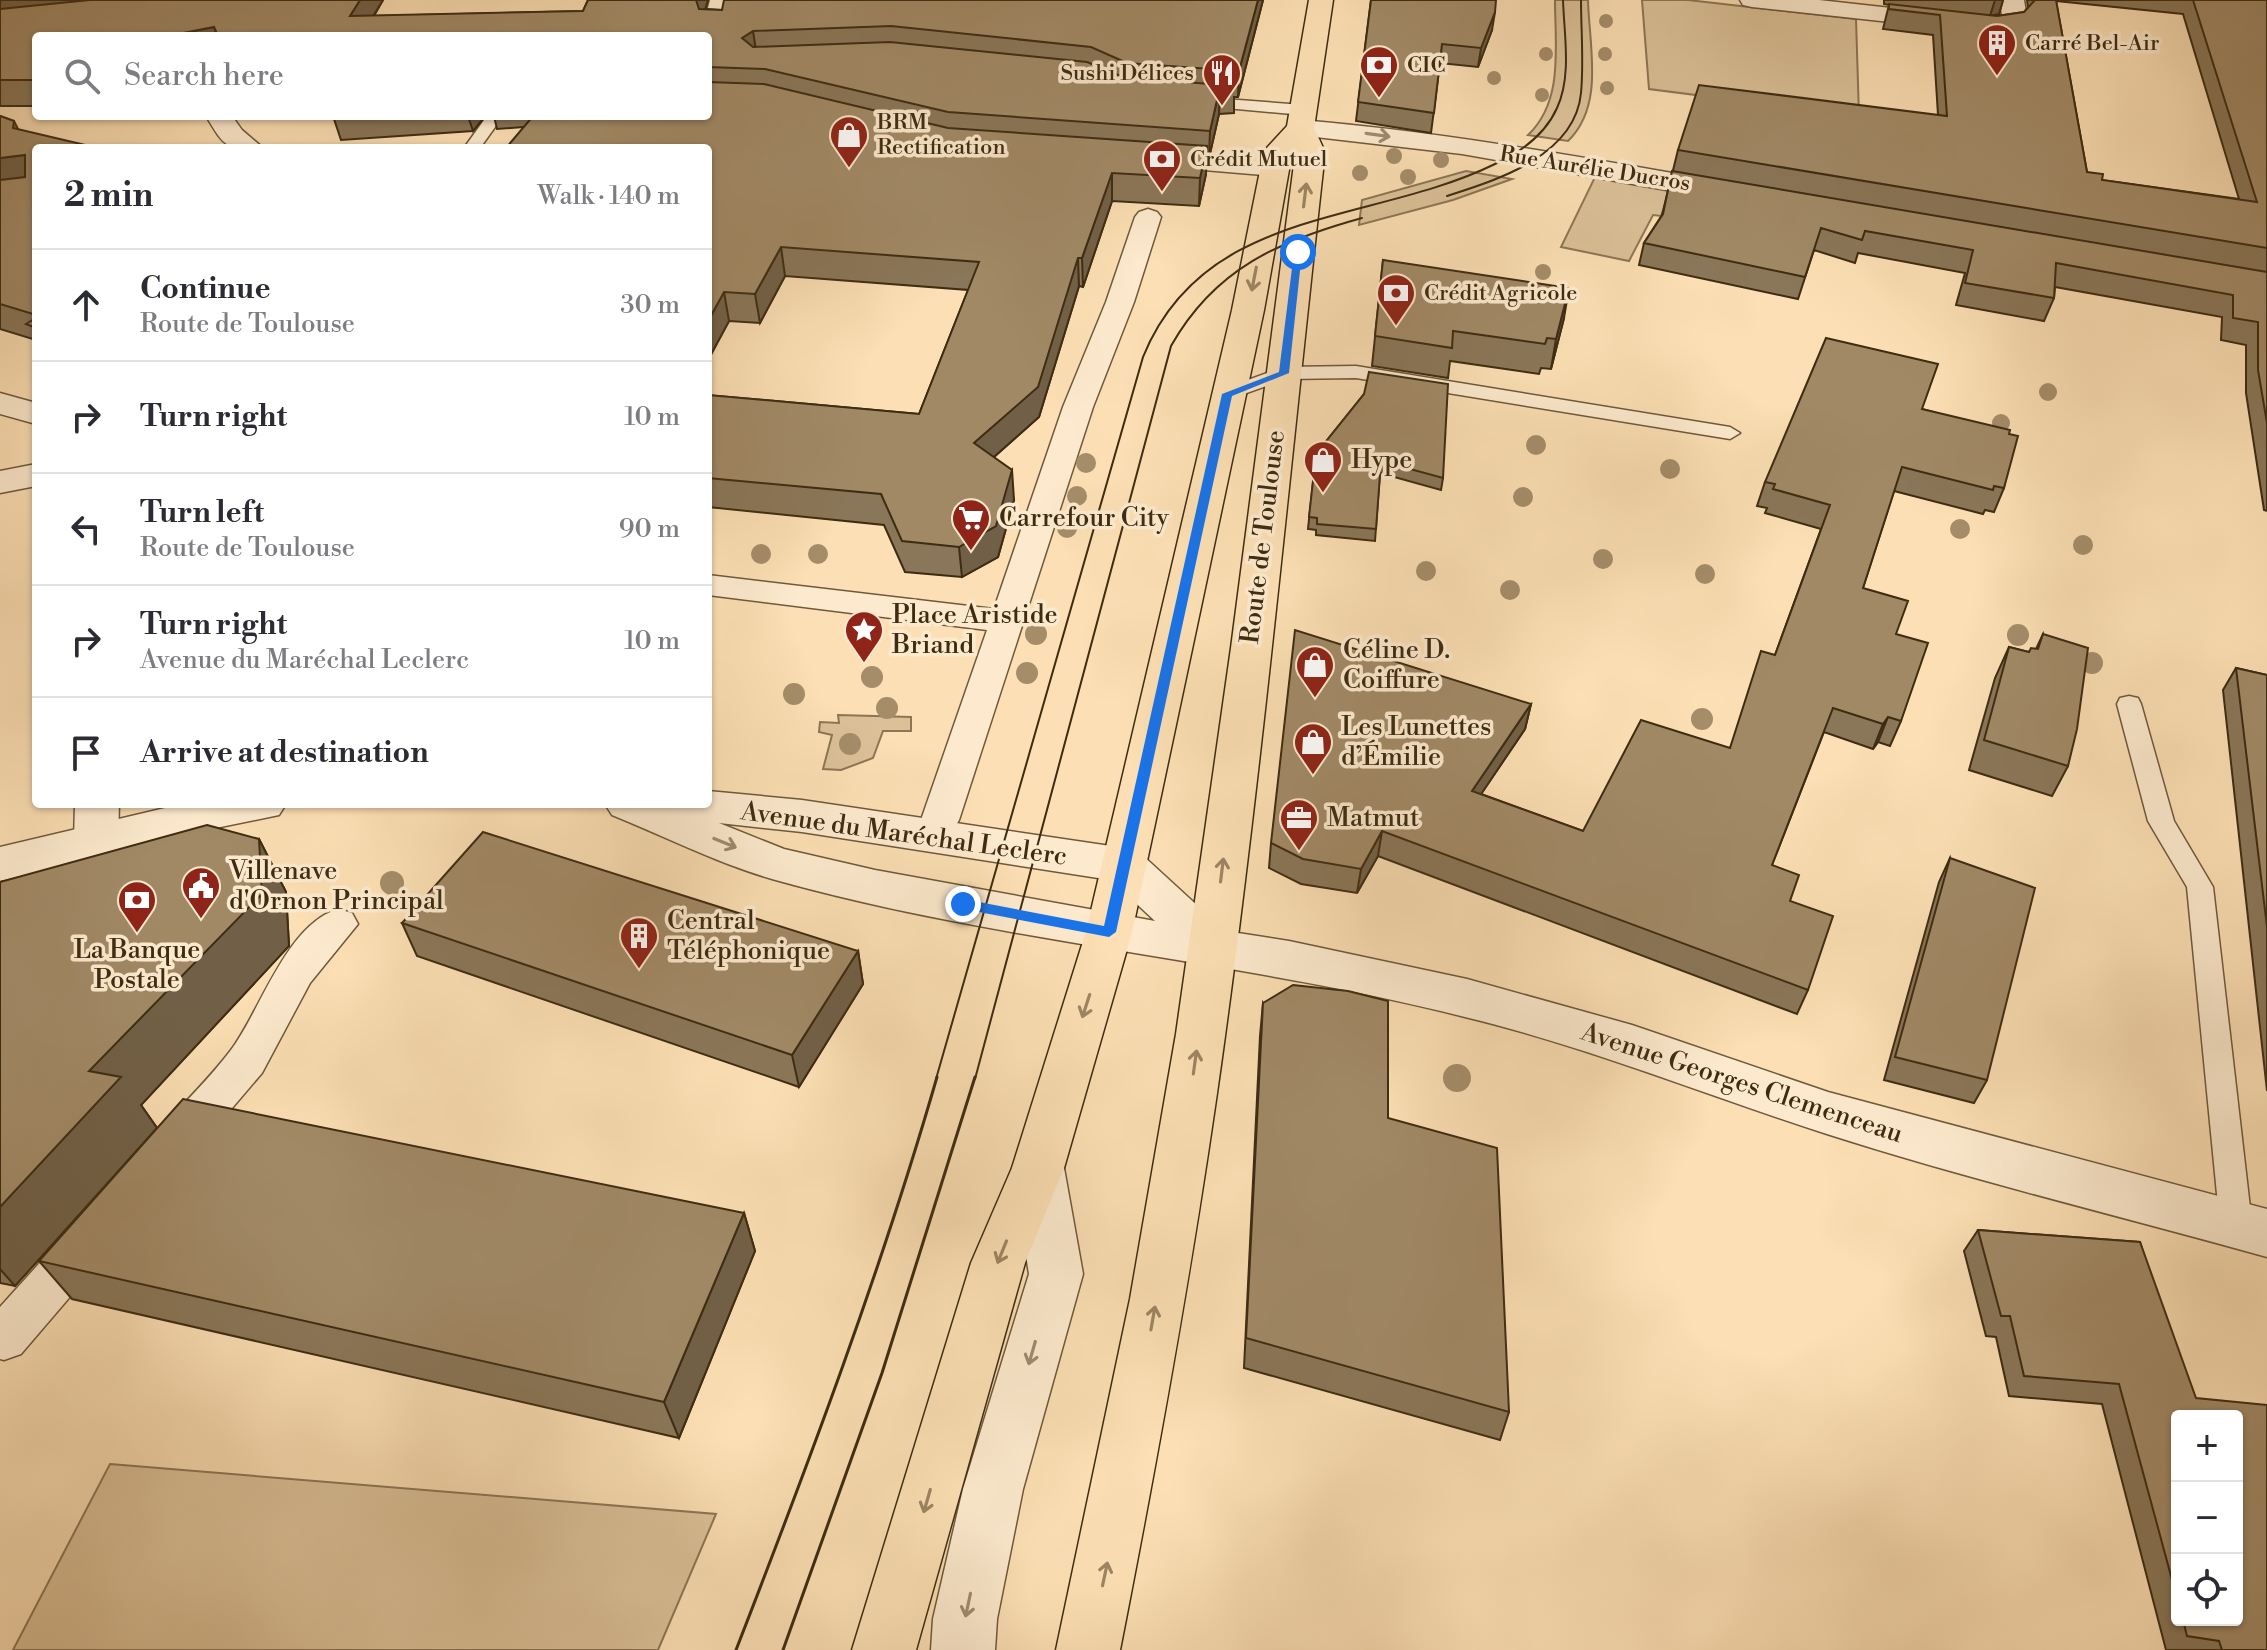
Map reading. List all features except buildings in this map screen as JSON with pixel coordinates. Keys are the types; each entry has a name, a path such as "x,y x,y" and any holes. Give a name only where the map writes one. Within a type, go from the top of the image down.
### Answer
{"main road":[{"name":"Route de Toulouse","path":"1088,1650 1118,1514 1157,1301 1213,948 1311,152 1302,119 1321,0"},
{"name":"Route de Toulouse","path":"884,1650 998,1263 1038,1168 1109,932 1248,310 1278,151 1302,119"}],"street":[{"path":"715,28 722,0"},
{"path":"1752,0 1990,26 2008,24 2015,18 2012,0"},
{"name":"Rue Aurélie Ducros","path":"1302,119 1353,132 1763,197"},
{"path":"222,120 232,136 243,144"},
{"path":"940,820 1005,621 1148,217"},
{"path":"0,403 32,413"},
{"path":"0,482 32,476"},
{"path":"712,585 1005,621"},
{"name":"Avenue du Maréchal Leclerc","path":"712,807 802,816 1124,865"},
{"path":"0,864 96,822 201,815 241,808"},
{"name":"Avenue du Maréchal Leclerc","path":"637,808 775,863 888,890 1109,932 1213,948"},
{"path":"1124,865 1213,948"},
{"path":"146,1177 247,1061 295,972 338,924"},
{"name":"Avenue Georges Clemenceau","path":"1213,948 1289,959 1467,998 1632,1045 1828,1113 2252,1229"},
{"path":"963,1650 965,1619 993,1489 1056,1274 1038,1168"},
{"path":"4,1338 116,1211"}],"lane":[{"path":"1182,101 1302,119"},
{"path":"475,144 492,120"},
{"path":"1154,161 1274,171"},
{"path":"1227,394 1284,373 1356,372 1730,433"},
{"path":"2129,704 2161,821 2200,887 2252,1229"}],"shaded area":[{"path":"1555,0 1588,0 1591,93 1580,126 1568,141 1528,135 1547,106 1552,89 1556,54"},
{"path":"1642,0 1688,0 1856,19 1859,116 1649,89"},
{"path":"1466,171 1512,179 1453,200 1359,225 1362,200"},
{"path":"1595,177 1671,190 1661,216 1653,215 1629,261 1561,247"},
{"path":"838,715 911,717 911,731 883,731 873,758 841,770 823,769 832,735 819,732 820,722 839,723"},
{"path":"110,1464 716,1514 658,1650 13,1650"}],"tram line":[{"path":"936,1079 1143,357 1171,308 1206,272 1248,246 1295,227 1447,184 1495,164 1531,142 1552,118 1562,96 1566,55 1563,0"},
{"path":"1447,196 1510,173 1549,149 1565,133 1576,115 1581,93 1581,0"},
{"path":"975,1079 1171,346 1208,296 1252,261 1303,237 1362,218"},
{"path":"736,1650 843,1366 937,1077"},
{"path":"783,1650 882,1373 975,1077"}],"place":[{"name":"Carré Bel-Air","path":"1997,77"},
{"name":"CIC","path":"1379,99"},
{"name":"Sushi Délices","path":"1222,107"},
{"name":"BRM Rectification","path":"849,169"},
{"name":"Crédit Mutuel","path":"1162,193"},
{"name":"Crédit Agricole","path":"1396,327"},
{"name":"Hype","path":"1323,494"},
{"name":"Carrefour City","path":"971,552"},
{"name":"Place Aristide Briand","path":"864,664"},
{"name":"Céline D. Coiffure","path":"1315,699"},
{"name":"Les Lunettes d’Émilie","path":"1313,776"},
{"name":"Matmut","path":"1299,852"},
{"name":"Villenave d'Ornon Principal","path":"201,920"},
{"name":"La Banque Postale","path":"137,934"},
{"name":"Central Téléphonique","path":"639,970"}],"route":[{"path":"963,904 1109,932 1227,394 1284,373 1298,252"}]}
